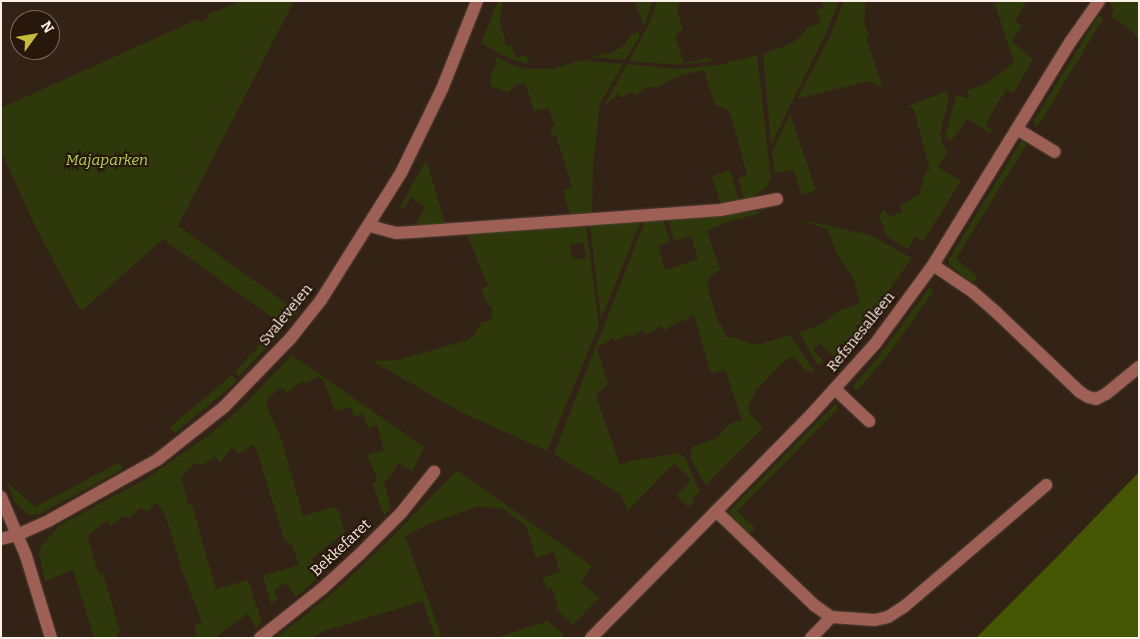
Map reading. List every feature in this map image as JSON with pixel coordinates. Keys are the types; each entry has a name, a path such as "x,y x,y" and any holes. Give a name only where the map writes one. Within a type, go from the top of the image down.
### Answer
{"street":[{"name":"Svaleveien","path":"1,538 17,534 66,512 157,460 224,407 290,339 321,300 370,226 401,173 442,89 477,1"},
{"name":"Refsnesalleen","path":"591,638 835,389 875,344 933,265 1071,42 1099,1"},
{"path":"1017,128 1055,152"},
{"path":"370,226 396,233 413,232 720,210 777,199"},
{"path":"933,265 973,292 998,313 1080,392 1088,397 1096,399 1106,394 1139,367"},
{"path":"835,389 869,421"},
{"name":"Bekkefaret","path":"260,638 323,588 360,554 401,513 434,472"},
{"path":"716,511 814,605 831,617 864,620 888,617 905,606 1046,485"},
{"path":"1,497 17,534 51,638"},
{"path":"810,638 831,617"}],"green space":[{"name":"Majaparken","path":"240,1 294,1 178,226 291,307 308,284 315,290 277,337 239,376 235,372 280,323 163,239 82,311 36,228 1,151 1,108 198,19 201,23 208,18 207,15"},
{"path":"498,1 502,1 500,23 507,46 511,45 516,58 526,55 530,64 510,59 481,43"},
{"path":"635,1 653,1 644,26 640,16"},
{"path":"657,1 679,1 677,11 683,29 675,36 684,63 708,58 713,61 679,65 629,61 648,26"},
{"path":"821,1 839,1 827,31 771,145 763,54 790,44 801,36 808,27 821,23 816,10 823,8"},
{"path":"844,1 866,1 864,22 869,37 866,38 883,88 869,81 797,99 830,36"},
{"path":"994,1 1027,1 1015,21 1022,26 1012,41 1033,60 1013,93 1007,89 993,110 985,126 992,130 990,133 967,119 951,141 946,138 946,134 956,96 960,95 967,99 969,97 967,90 984,85 1014,63"},
{"path":"1139,1 1139,40 1123,23 1120,23 1111,16 1114,10 1109,2"},
{"path":"1098,16 1102,16 1103,19 1039,125 1036,126 1033,122"},
{"path":"639,32 639,38 625,60 591,57 604,53 608,55 624,45 631,34"},
{"path":"757,55 771,178 766,188 745,200 738,179 747,175 731,116 728,111 715,105 704,70 676,77 657,87 647,87 637,95 630,91 623,98 617,94 604,106 627,64 676,69 718,65"},
{"path":"497,57 525,69 552,69 582,60 623,64 600,104 593,166 592,213 570,214 563,191 572,187 556,135 553,136 550,127 555,125 548,108 534,111 525,83 517,84 508,92 490,86 491,73 497,63 494,61"},
{"path":"947,91 949,98 940,134 943,145 948,151 938,167 961,181 923,241 915,237 908,249 886,236 879,214 885,210 888,217 902,212 900,205 919,195 926,171 930,170 914,110 908,106"},
{"path":"790,114 816,190 801,195 794,170 775,173 772,152"},
{"path":"1024,140 1027,144 956,259 978,277 974,282 970,281 949,265 949,259 1021,141"},
{"path":"425,162 427,162 445,224 421,226 416,224 425,207 411,197 404,210 400,207"},
{"path":"730,170 740,202 720,203 712,176"},
{"path":"759,211 759,214 726,222 707,231 720,269 710,277 707,286 719,324 721,324 726,337 737,338 751,344 760,344 790,335 815,372 806,371 794,357 787,359 777,368 756,390 748,407 750,414 763,427 706,485 690,458 692,447 717,438 729,424 742,420 725,370 711,374 694,315 684,321 677,322 664,331 660,326 646,335 643,330 631,338 628,334 616,341 613,338 597,348 608,383 596,396 620,465 636,460 679,453 686,460 700,492 693,498 693,503 688,507 676,495 691,480 675,464 628,511 620,494 554,454 645,221 663,219 670,242 658,246 665,270 698,259 691,236 674,241 668,219"},
{"path":"793,218 870,235 912,258 873,312 835,358 820,343 813,350 823,361 821,364 817,364 799,333 822,324 838,311 860,304 854,280 838,256 827,229"},
{"path":"641,221 601,319 590,225"},
{"path":"586,225 599,325 547,451 461,412 372,361 398,360 467,340 475,334 481,323 492,320 490,315 493,313 491,306 488,306 481,288 488,286 467,234","holes":["583,242 586,258 573,260 570,244"]},
{"path":"929,288 932,288 933,292 891,351 859,389 855,390 853,386 876,360"},
{"path":"292,355 424,447 412,472 399,463 384,484 391,508 384,516 372,483 378,481 367,455 384,450 377,425 368,428 363,414 354,417 351,407 335,411 324,381 318,376 307,383 300,382 287,393 283,388 280,388 268,398 267,407 281,438 303,516 335,507 339,512 345,532 312,558 317,579 296,597 285,582 274,592 278,599 271,604 264,575 299,565 292,545 288,545 287,541 285,542 256,448 252,445 239,454 232,448 220,463 215,456 203,465 191,466 181,478 189,505 192,504 216,589 248,580 262,623 256,628 247,614 218,635 218,638 189,638 197,635 194,626 202,623 183,573 165,514 158,504 155,504 148,512 140,508 130,518 123,516 111,526 107,521 104,522 90,534 88,540 99,574 103,573 120,632 117,633 118,638 94,638 73,570 45,581 39,554 41,546 60,525 144,480 208,436 243,406"},
{"path":"232,375 237,381 175,433 170,427"},
{"path":"834,405 837,405 838,409 737,511 754,527 754,531 749,533 730,515 730,510"},
{"path":"120,462 123,469 40,514 28,515 15,502 6,481 35,507"},
{"path":"457,470 592,566 581,582 599,598 573,625 556,608 558,607 552,588 547,590 543,578 560,572 554,552 536,558 526,526 503,509 479,506 429,524 405,536 442,638 435,638 423,601 321,632 313,638 276,638 336,590 387,542"},
{"path":"1139,472 1139,638 976,638 1059,555"},
{"path":"548,621 564,635 561,638 495,638"}]}
